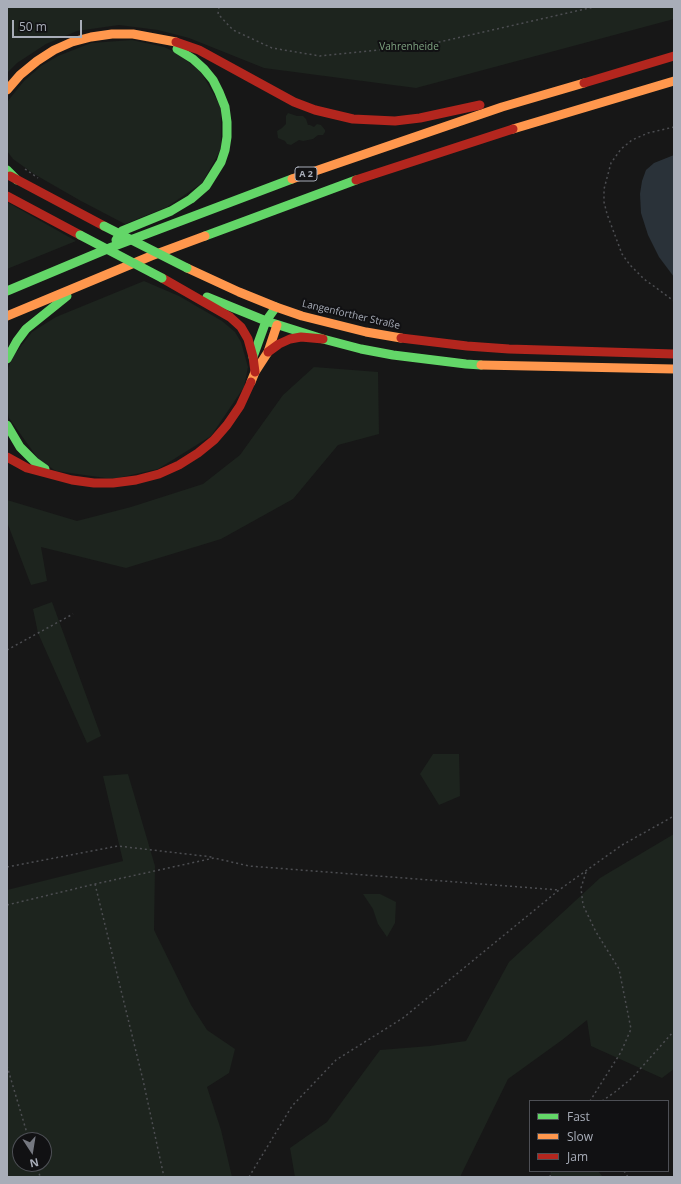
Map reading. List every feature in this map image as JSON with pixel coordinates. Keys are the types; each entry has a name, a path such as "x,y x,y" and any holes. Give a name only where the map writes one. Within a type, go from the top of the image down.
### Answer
{"main road":[{"path":"7,90 20,75 37,61 54,50 72,42 91,37 112,34 133,34 151,36 177,42 199,50 294,102 315,110 353,119 395,121 420,118 484,104 502,107"},
{"path":"112,246 122,231 171,211 191,199 206,186 214,175 225,150 227,122 225,107 213,80 193,59 151,36"},
{"name":"A 2","path":"7,291 112,246 294,178 502,107 674,56"},
{"name":"A 2","path":"7,316 151,256 363,178 507,131 674,80"},
{"path":"7,170 17,180"},
{"name":"Langenforther Straße","path":"7,175 187,268 239,292 302,316 366,332 467,346 560,351 674,354"},
{"path":"7,196 162,278 230,317 240,327 248,339 254,356 255,372"},
{"path":"162,278 277,325 323,339 387,354 466,364 674,369"},
{"path":"7,360 17,341 26,329 81,284"},
{"path":"254,356 266,321 276,307"},
{"path":"7,457 27,468 72,480 94,483 113,483 136,480 159,474 180,465 214,440 227,425 240,406 255,372 268,352 277,325 276,307"},
{"path":"268,352 279,344 290,339 323,339"},
{"path":"7,425 20,448 35,462 55,476"}],"path":[{"path":"219,7 218,14 233,30 272,48 320,56 426,44 594,7"},
{"path":"674,127 648,133 632,140 621,150 611,163 604,189 604,202 607,214 622,254 630,265 644,279 674,301"},
{"path":"7,650 73,614"},
{"path":"249,1177 292,1106 336,1060 403,1018 559,890 622,845 674,816"},
{"path":"7,867 118,846 214,858 249,866 559,890"},
{"path":"7,905 214,858"},
{"path":"586,871 581,888 583,905 596,932 618,969 631,1029 621,1052 591,1100"},
{"path":"95,884 143,1080 164,1177"},
{"path":"603,1100 632,1078 674,1031"},
{"path":"7,1066 27,1132"}],"green space":[{"name":"Vahrenheide","path":"7,7 674,7 674,19 416,88 264,68 189,38 158,30 119,25 77,31 46,44 17,63 7,73"},
{"path":"132,40 164,47 177,53 201,72 221,107 221,149 202,183 167,207 125,224 34,174 13,159 7,151 7,102 24,81 41,66 58,56 91,43"},
{"path":"288,113 303,116 308,125 314,127 317,124 321,125 325,132 323,135 318,135 313,139 303,141 299,140 291,145 287,144 285,141 278,138 277,131 286,124 286,116"},
{"path":"7,202 76,241 7,269"},
{"path":"144,281 179,296 222,321 235,332 241,342 248,367 244,387 211,436 158,469 113,479 56,471 39,460 9,418 7,409 7,373 11,359 32,332 56,317"},
{"path":"314,367 378,372 379,434 338,445 293,499 221,539 126,568 41,547 47,581 31,585 7,522 7,500 77,521 131,507 203,484 240,455 283,395"},
{"path":"52,602 101,736 87,743 38,633 33,609"},
{"path":"433,754 459,754 460,796 439,805 420,774"},
{"path":"128,774 155,866 154,930 191,1005 207,1030 235,1049 229,1073 207,1087 221,1130 232,1177 7,1177 7,890 123,861 103,776"},
{"path":"674,834 674,1069 662,1078 591,1046 587,1020 508,1079 460,1177 295,1177 290,1148 327,1122 380,1050 430,1046 466,1041 509,962 600,878"},
{"path":"363,894 380,894 396,902 395,923 387,937 378,924 373,909"},
{"path":"551,1172 599,1172 603,1177 550,1177"}],"shaded area":[{"path":"674,155 674,277 659,257 648,235 641,213 640,194 642,181 646,170 654,163"}],"traffic: fast":[{"path":"116,240 122,231 171,211 191,199 206,186 221,162 225,150 227,122 225,107 219,92 213,80 204,69 193,59 177,49"},
{"path":"7,170 17,180"},
{"path":"7,291 112,247 292,179"},
{"path":"205,236 356,180"},
{"path":"104,226 187,268"},
{"path":"80,235 162,278"},
{"path":"7,359 26,329 67,296"},
{"path":"207,297 266,321 361,349 393,355 481,365"},
{"path":"253,357 266,321 276,307"},
{"path":"7,425 20,447 35,462 45,469"}],"traffic: slow":[{"path":"7,90 20,75 37,61 54,50 72,42 112,34 133,34 176,42"},
{"path":"513,129 674,81"},
{"path":"292,179 502,107 584,83"},
{"path":"7,316 151,256 205,236"},
{"path":"187,268 239,292 302,316 366,332 401,338"},
{"path":"251,382 255,372 268,352 277,325"},
{"path":"481,365 674,369"}],"traffic: jam":[{"path":"176,42 199,50 294,102 315,110 353,119 395,121 420,118 480,105"},
{"path":"584,83 674,56"},
{"path":"356,180 513,129"},
{"path":"10,176 104,226"},
{"path":"7,196 80,235"},
{"path":"162,278 230,317 241,327 248,339 255,372"},
{"path":"268,352 279,344 290,339 301,337 323,339"},
{"path":"401,338 467,346 509,349 674,354"},
{"path":"7,457 27,468 72,480 94,483 113,483 136,480 159,474 179,465 198,453 214,440 227,425 240,406 251,382"}]}
